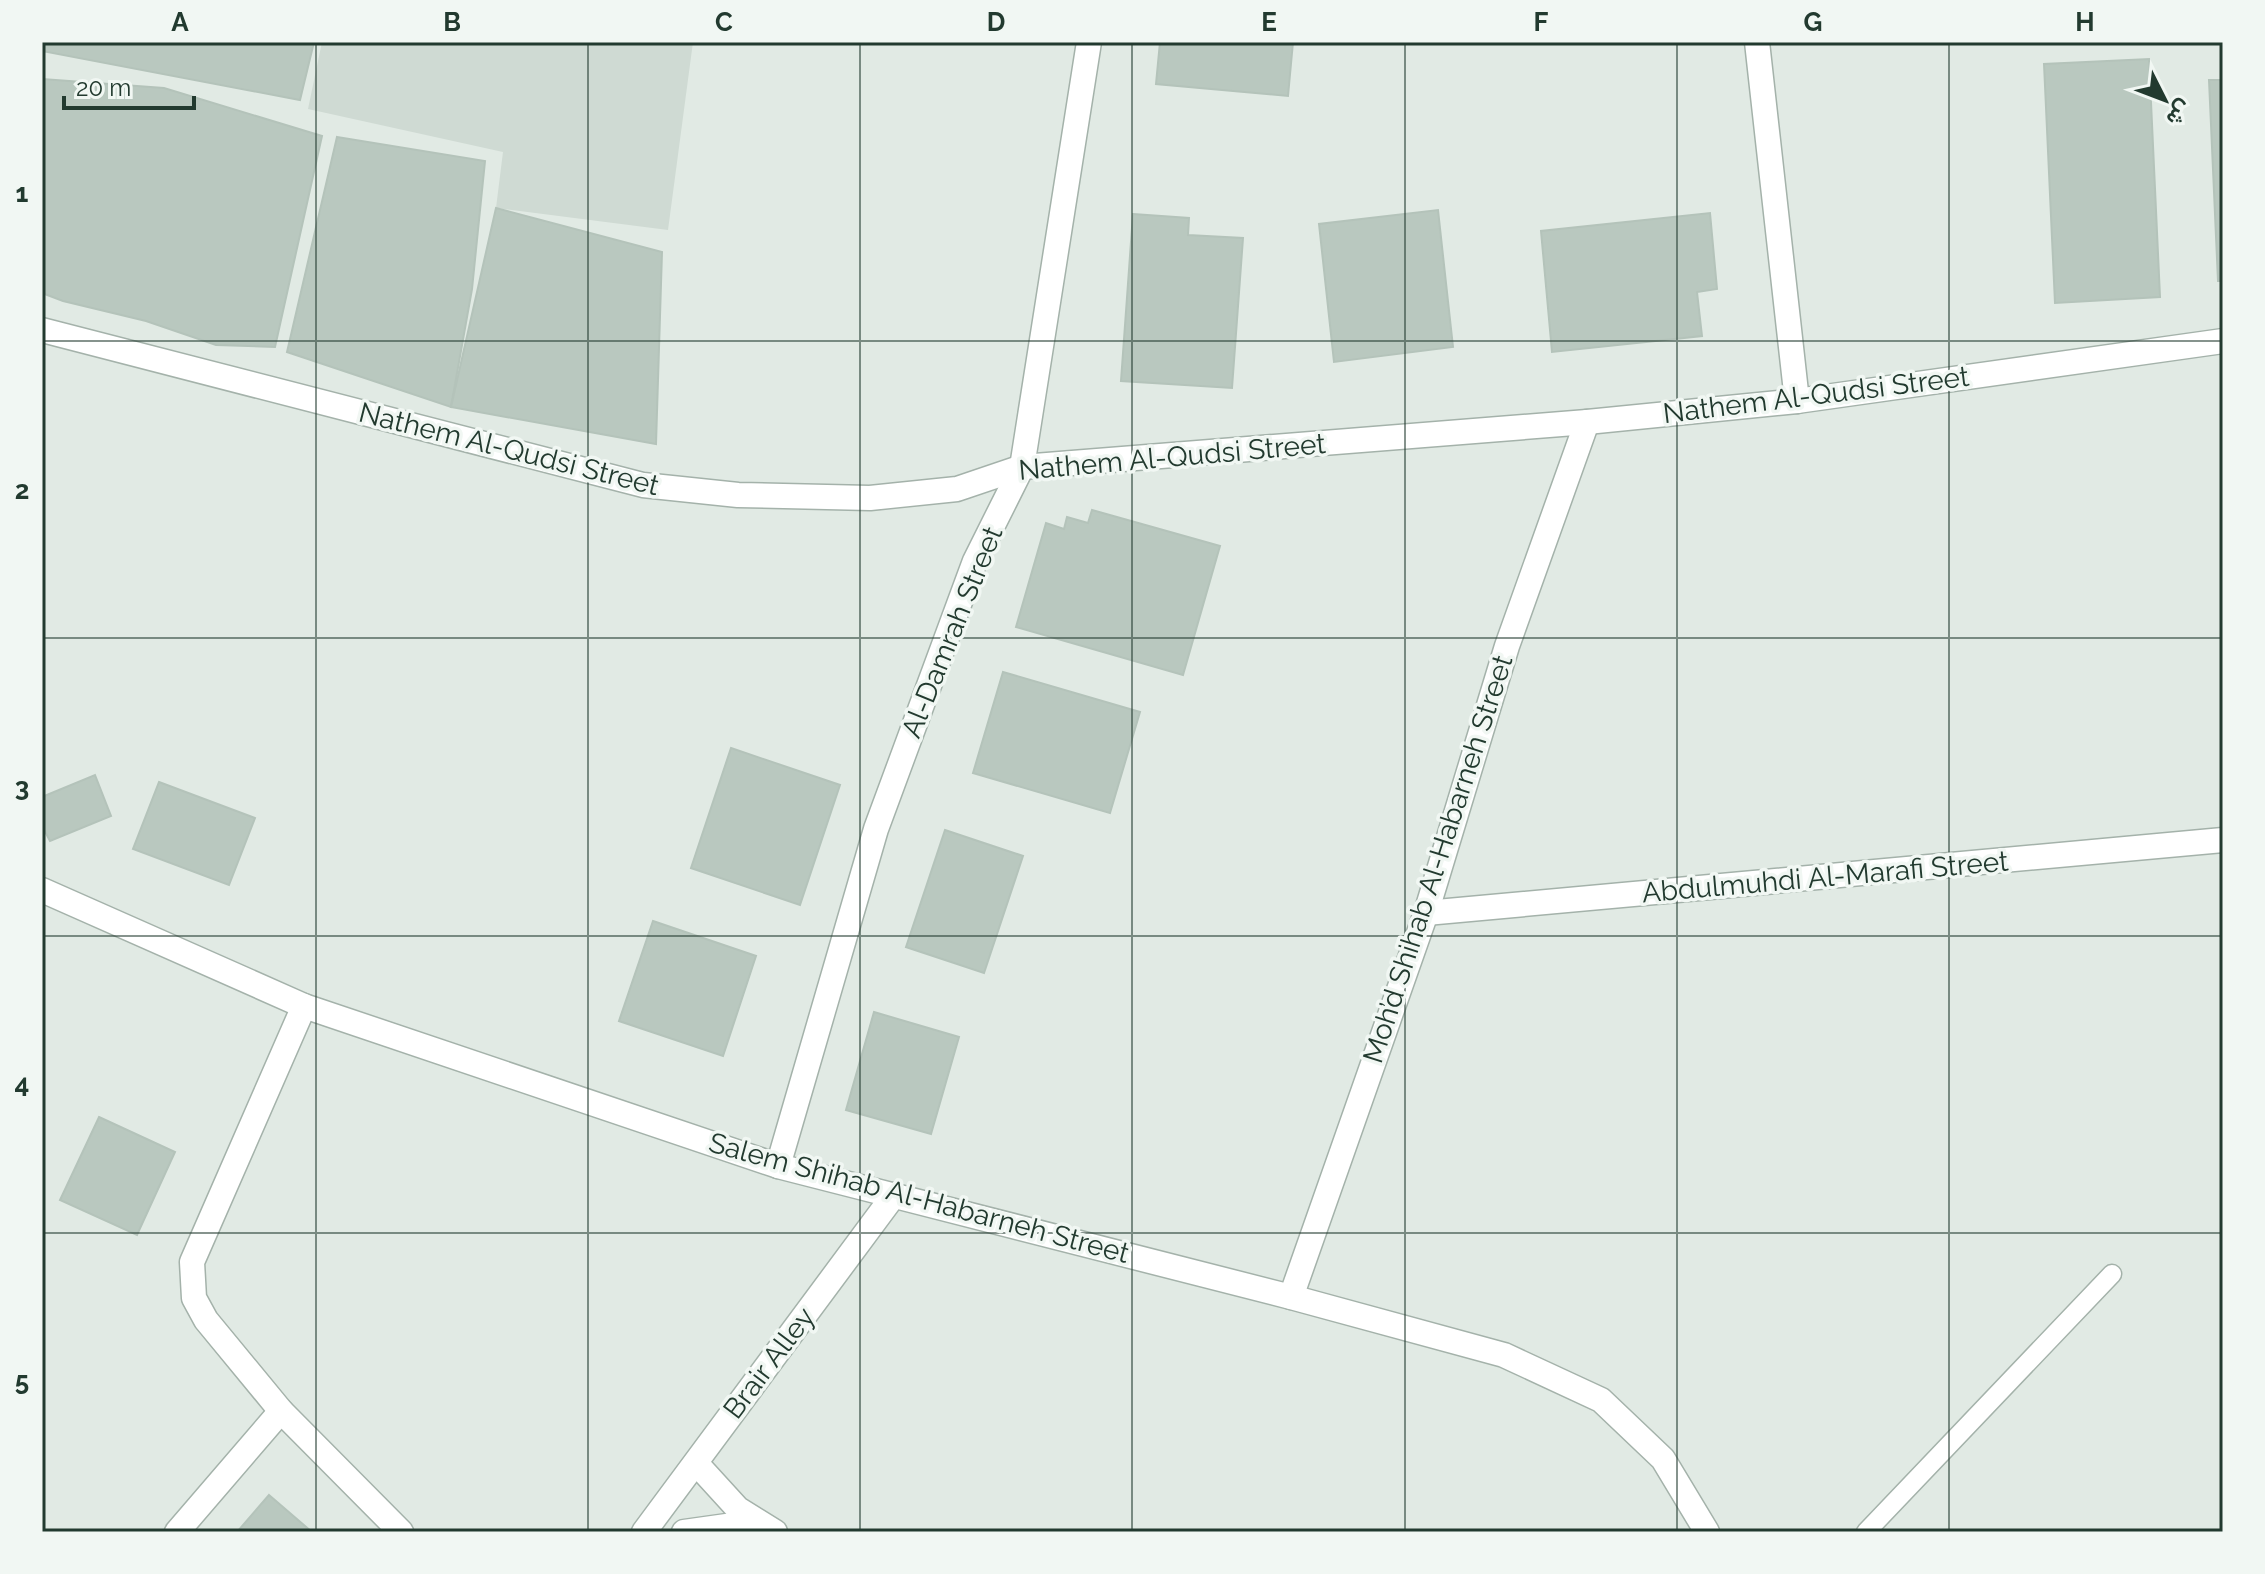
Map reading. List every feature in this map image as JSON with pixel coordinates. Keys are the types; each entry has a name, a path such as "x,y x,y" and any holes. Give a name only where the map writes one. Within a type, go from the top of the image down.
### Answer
{"street":[{"name":"Al-Damrah Street","path":"778,1166 876,829 975,561 1022,467 1089,42"},
{"path":"1757,42 1797,401"},
{"name":"Nathem Al-Qudsi Street","path":"42,330 643,485 738,495 870,498 957,489 1022,467 1587,422 1797,401 2223,341"},
{"name":"Moh’d Shihab Al-Habarneh Street","path":"1291,1297 1426,913 1507,646 1587,422"},
{"name":"Abdulmuhdi Al-Marafi Street","path":"1426,913 2223,840"},
{"name":"Salem Shihab Al-Habarneh Street","path":"42,890 304,1006 778,1166 1291,1297 1504,1355 1601,1400 1663,1459 1707,1532"},
{"path":"304,1006 192,1262 194,1298 206,1320 281,1411 401,1532"},
{"name":"Brair Alley","path":"644,1532 894,1195"},
{"path":"177,1532 281,1411"},
{"path":"696,1463 723,1495 765,1527"},
{"path":"684,1532 765,1527"}],"lane":[{"path":"1866,1532 2112,1274"}],"shaded area":[{"path":"322,42 693,42 668,230 496,208 503,152 308,109"}],"building":[{"path":"42,42 314,42 300,100 42,51"},
{"path":"1160,42 1293,42 1288,96 1156,84"},
{"path":"2149,59 2160,297 2055,303 2044,64"},
{"path":"42,79 164,88 322,136 275,347 216,345 146,321 42,293"},
{"path":"2209,80 2223,80 2223,281 2218,281"},
{"path":"337,137 485,161 472,289 451,407 287,352"},
{"path":"496,208 662,252 656,444 451,407"},
{"path":"1438,210 1453,347 1334,362 1319,224"},
{"path":"1710,213 1717,289 1697,292 1702,336 1552,352 1541,231"},
{"path":"1133,214 1189,218 1188,235 1243,238 1232,388 1121,381"},
{"path":"1092,510 1220,546 1183,675 1016,627 1046,523 1064,529 1067,517 1088,523"},
{"path":"1003,672 1140,712 1110,813 973,773"},
{"path":"731,748 840,785 800,905 691,868"},
{"path":"95,775 111,816 50,841 42,826 42,797"},
{"path":"159,782 255,818 229,885 133,849"},
{"path":"945,830 1023,856 984,973 906,947"},
{"path":"653,921 756,956 723,1056 619,1021"},
{"path":"874,1012 959,1037 931,1134 846,1110"},
{"path":"99,1117 175,1152 137,1235 60,1200"},
{"path":"269,1495 312,1532 237,1532"}]}
